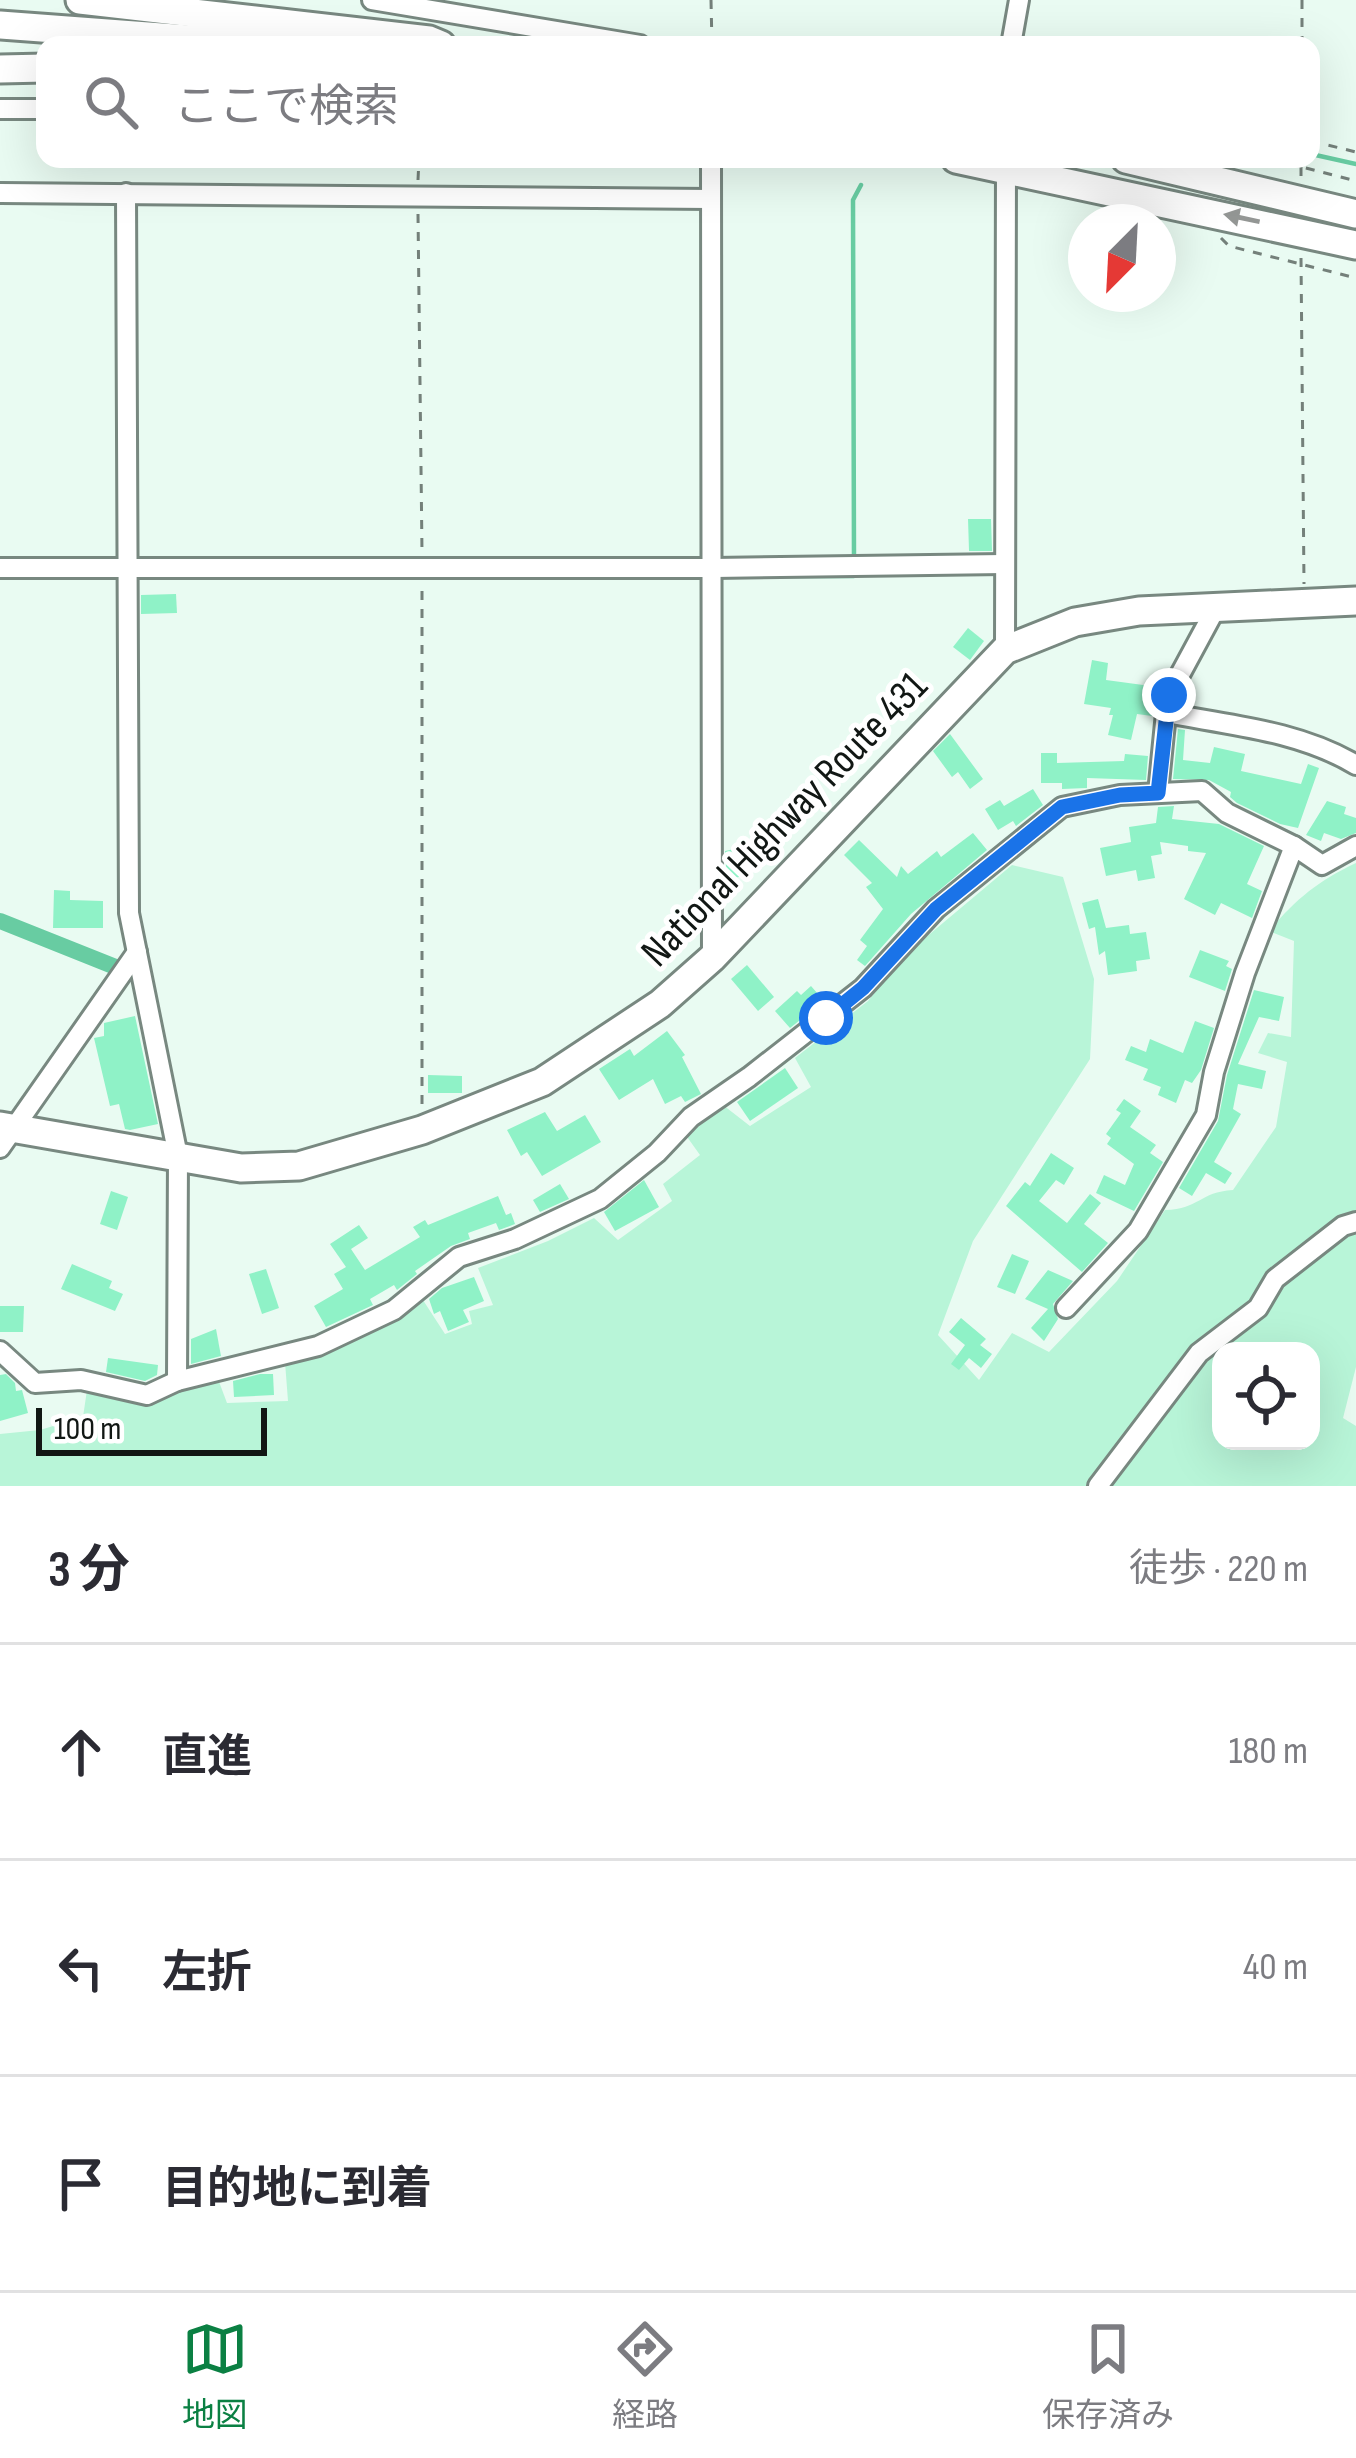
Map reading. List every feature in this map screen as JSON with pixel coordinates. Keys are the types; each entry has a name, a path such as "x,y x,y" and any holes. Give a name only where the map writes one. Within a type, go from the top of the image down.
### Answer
{"highway":[{"path":"80,0 369,36"},
{"path":"0,25 171,36"},
{"path":"138,33 285,36"},
{"path":"0,69 36,68"},
{"path":"1024,168 1356,245"},
{"path":"1165,168 1356,214"},
{"name":"National Highway Route 431","path":"5,1135 241,1168 299,1166 422,1130 542,1082 660,1004 712,958 1005,650 1075,622 1139,611 1356,601"}],"street":[{"path":"371,0 586,36"},
{"path":"1013,36 1019,0"},
{"path":"0,110 36,109"},
{"path":"711,168 712,958"},
{"path":"1005,650 1006,168"},
{"path":"0,193 710,199"},
{"path":"126,193 129,913 178,1156 177,1381"},
{"path":"0,568 1004,564"},
{"path":"1158,793 1169,695 1217,606"},
{"path":"1166,713 1261,730 1354,760"},
{"path":"0,1351 35,1383 81,1381 147,1395 177,1381 318,1346 394,1310 459,1256 515,1239 600,1199 657,1153 691,1117 749,1078 863,988 936,909 1062,807 1120,795 1202,790 1228,813 1322,865 1356,846"},
{"path":"1066,1308 1138,1231 1206,1114 1245,973 1294,846"},
{"path":"5,1135 137,952"},
{"path":"1098,1486 1199,1354 1258,1309 1276,1279 1342,1226 1356,1222"}],"path":[{"path":"711,0 712,36"},
{"path":"1302,0 1302,36"},
{"path":"1320,143 1356,152"},
{"path":"419,168 422,1130"},
{"path":"1301,168 1301,199"},
{"path":"1316,168 1356,181"},
{"path":"1300,230 1304,604"}],"green space":[{"path":"1356,863 1356,1367 1343,1418 1356,1426 1356,1486 0,1486 0,1434 40,1430 83,1417 87,1390 180,1388 218,1379 227,1403 288,1401 285,1362 421,1297 445,1334 472,1324 469,1311 493,1305 478,1268 594,1218 618,1240 672,1201 663,1184 700,1155 685,1134 723,1105 750,1126 811,1087 795,1058 868,1001 906,954 1012,865 1063,877 1094,979 1090,1059 973,1241 938,1335 979,1380 1012,1333 1049,1352 1117,1281 1165,1210 1233,1190 1276,1127 1287,1062 1258,1053 1268,1033 1291,1037 1294,941 1269,931 1308,892"}],"building":[{"path":"968,519 991,519 992,551 969,551"},
{"path":"176,594 177,613 141,614 141,595"},
{"path":"968,628 984,641 970,660 953,647"},
{"path":"1092,660 1108,663 1106,680 1158,687 1152,716 1137,714 1131,740 1108,735 1111,708 1084,704"},
{"path":"1178,729 1185,730 1183,760 1210,763 1214,747 1245,754 1241,771 1301,784 1308,764 1319,768 1298,828 1237,803 1231,792 1209,780 1173,779"},
{"path":"950,734 983,779 970,789 958,772 952,777 933,751"},
{"path":"1041,753 1057,753 1057,763 1124,761 1125,754 1148,756 1146,780 1087,778 1087,788 1062,789 1062,783 1041,783"},
{"path":"1033,789 1043,805 1016,826 1013,821 998,830 985,809 1000,800 1004,806"},
{"path":"1327,801 1346,807 1344,814 1356,818 1356,833 1341,839 1324,833 1321,841 1306,835"},
{"path":"1174,806 1172,819 1219,824 1264,846 1247,884 1262,891 1252,918 1221,903 1215,915 1184,899 1206,853 1188,851 1188,846 1160,842 1162,854 1151,856 1155,878 1138,881 1136,870 1106,876 1100,848 1131,842 1129,827 1156,823 1158,807"},
{"path":"973,833 987,850 911,914 865,966 857,960 867,946 860,940 883,909 866,887 872,883 844,855 859,840 897,877 901,866 908,874 937,851 941,857"},
{"path":"739,848 745,876 727,879 725,851"},
{"path":"54,890 70,891 70,900 103,901 103,928 53,928"},
{"path":"1098,899 1106,928 1129,925 1130,934 1146,932 1150,959 1136,961 1137,971 1108,975 1105,951 1099,955 1095,927 1089,929 1082,903"},
{"path":"1200,950 1229,961 1226,966 1232,969 1225,991 1189,977"},
{"path":"747,965 774,997 758,1011 731,979"},
{"path":"811,986 824,1001 790,1028 775,1011 797,991 801,995"},
{"path":"1254,990 1284,997 1279,1021 1259,1017 1238,1064 1266,1071 1262,1089 1238,1084 1233,1109 1241,1114 1214,1162 1232,1173 1225,1184 1206,1173 1192,1196 1179,1188 1218,1121"},
{"path":"135,1016 158,1124 130,1130 125,1129 119,1104 110,1106 94,1038 104,1036 104,1023"},
{"path":"1195,1021 1214,1028 1201,1070 1192,1083 1185,1080 1176,1103 1158,1095 1161,1087 1143,1080 1148,1069 1125,1060 1131,1046 1146,1052 1150,1039 1183,1053"},
{"path":"667,1031 685,1055 701,1094 665,1104 653,1079 619,1100 599,1069 630,1049 634,1056"},
{"path":"785,1068 798,1088 750,1121 737,1102"},
{"path":"428,1075 462,1076 462,1093 428,1093"},
{"path":"1124,1099 1141,1111 1130,1127 1156,1145 1150,1153 1163,1162 1134,1211 1096,1193 1104,1175 1125,1185 1134,1164 1107,1144 1111,1138 1106,1134 1121,1113 1116,1110"},
{"path":"545,1112 557,1131 585,1115 601,1142 542,1176 527,1152 521,1156 507,1130"},
{"path":"1051,1153 1074,1168 1064,1185 1056,1180 1039,1201 1067,1223 1090,1194 1101,1203 1084,1224 1108,1243 1082,1272 1006,1206 1025,1182 1030,1186"},
{"path":"644,1180 659,1207 615,1231 604,1212"},
{"path":"560,1184 569,1199 540,1212 533,1200"},
{"path":"111,1191 128,1197 117,1230 100,1224"},
{"path":"498,1196 515,1224 499,1230 496,1223 468,1233 470,1239 415,1271 397,1290 394,1285 370,1299 373,1305 326,1327 314,1306 343,1289 334,1274 346,1267 330,1244 359,1225 368,1238 351,1249 365,1270 420,1237 413,1227 425,1220 428,1225"},
{"path":"1012,1254 1029,1261 1015,1294 997,1287"},
{"path":"72,1264 112,1281 109,1288 123,1294 115,1311 61,1289"},
{"path":"266,1269 279,1308 262,1314 249,1274"},
{"path":"1048,1270 1073,1281 1053,1304 1058,1319 1044,1341 1031,1328 1048,1309 1025,1299"},
{"path":"474,1277 484,1301 463,1310 469,1322 448,1331 429,1299 442,1288"},
{"path":"0,1306 24,1306 23,1332 0,1332"},
{"path":"961,1318 986,1339 980,1345 992,1354 981,1368 969,1358 959,1370 951,1364 965,1345 949,1332"},
{"path":"216,1329 221,1356 191,1364 191,1339"},
{"path":"108,1358 158,1365 157,1375 145,1381 106,1372"},
{"path":"6,1374 16,1391 22,1390 28,1413 0,1421 0,1375"},
{"path":"273,1374 274,1395 234,1397 233,1381"}],"waterway":[{"path":"1320,156 1356,164"},
{"path":"854,561 853,200 861,185"},
{"path":"779,576 854,573"},
{"path":"0,921 133,974"}],"route":[{"path":"826,1018 863,988 936,909 1062,807 1158,793 1169,695"}]}
